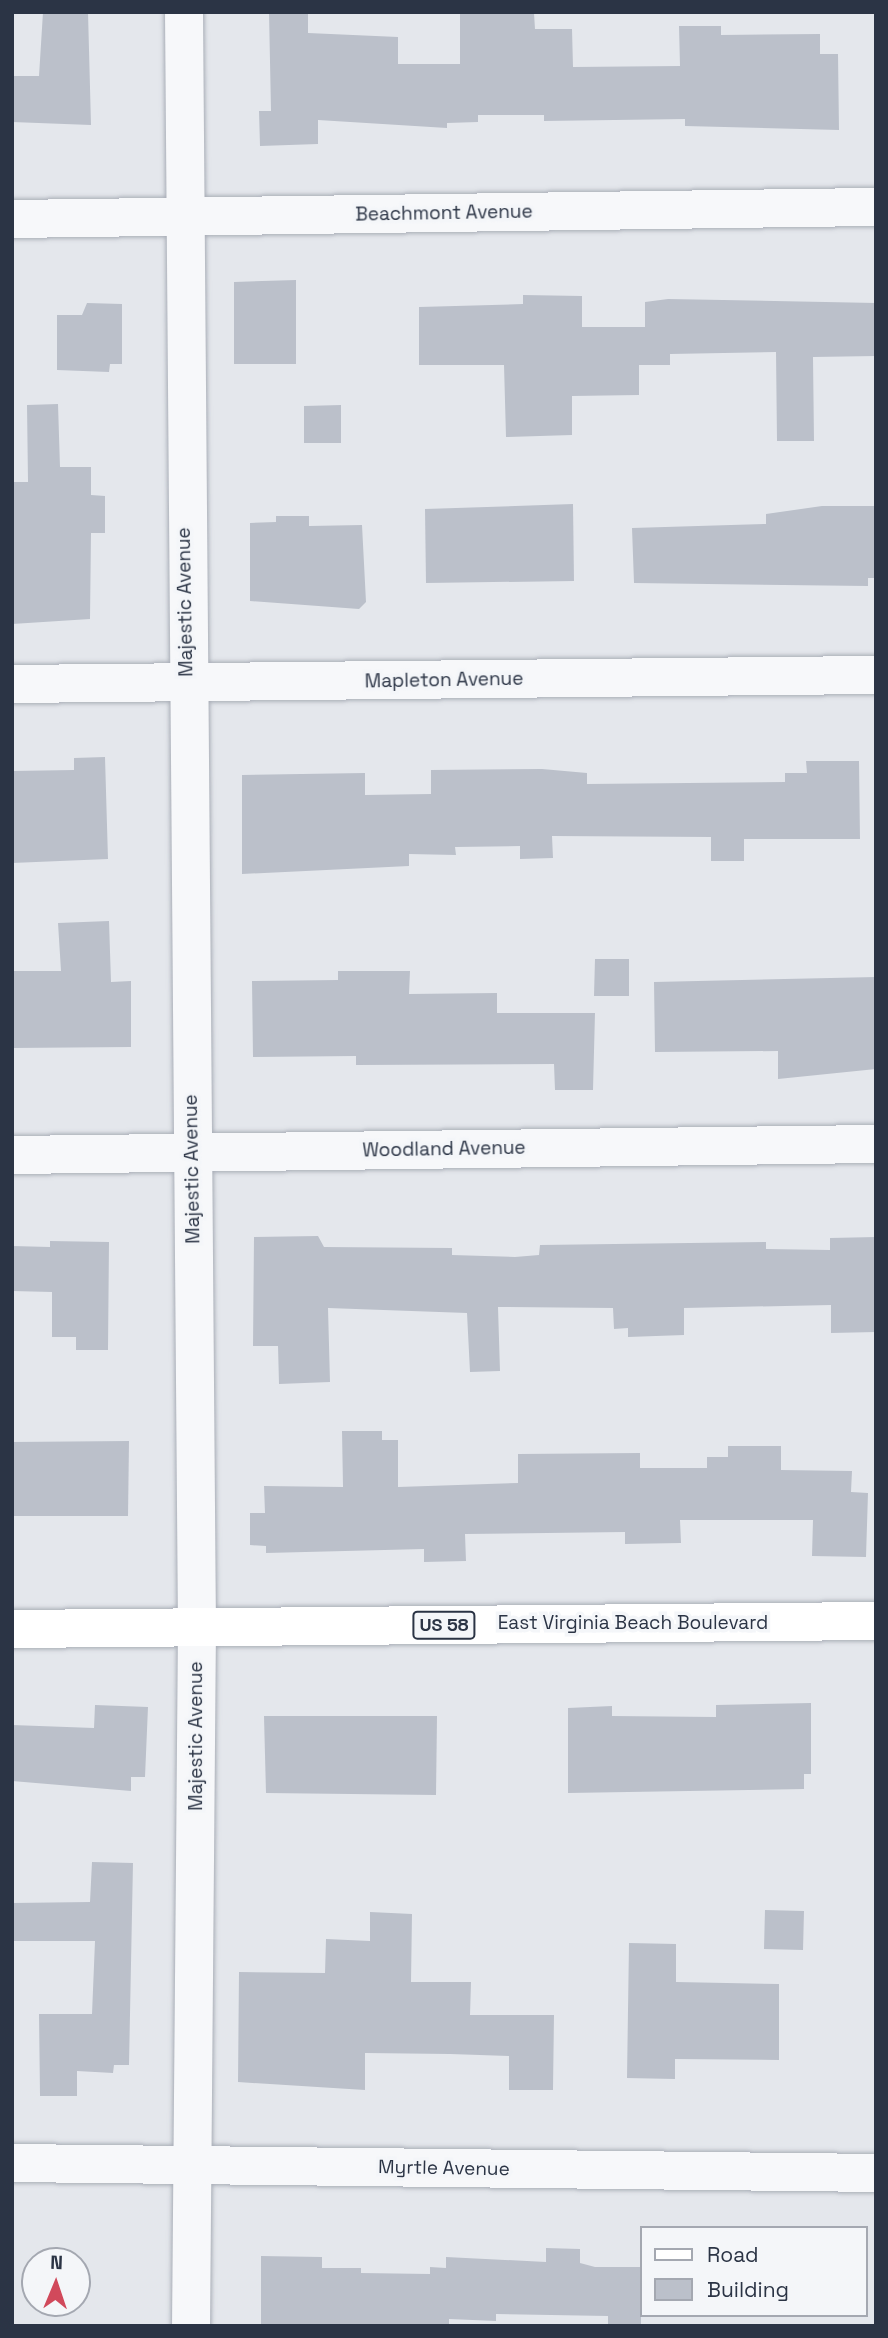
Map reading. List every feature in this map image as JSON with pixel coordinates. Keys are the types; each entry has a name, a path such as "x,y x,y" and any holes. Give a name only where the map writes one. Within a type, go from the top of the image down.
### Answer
{"main road":[{"name":"East Virginia Beach Boulevard","path":"12,1629 876,1621"}],"street":[{"name":"Majestic Avenue","path":"184,12 182,216 197,1627 191,2326"},
{"name":"Beachmont Avenue","path":"12,219 876,207"},
{"name":"Mapleton Avenue","path":"12,684 876,675"},
{"name":"Woodland Avenue","path":"12,1155 876,1143"},
{"name":"Myrtle Avenue","path":"12,2163 876,2174"}],"building":[{"path":"43,12 88,12 91,125 12,122 12,76 39,76"},
{"path":"269,12 308,12 308,33 398,37 398,64 460,64 460,12 534,13 535,29 572,29 573,67 680,66 679,26 721,26 721,35 820,34 820,54 838,54 839,130 685,126 685,119 544,121 544,115 478,115 478,122 447,123 447,128 318,120 318,144 260,146 259,111 271,111"},
{"path":"296,280 296,364 234,364 234,282"},
{"path":"523,295 582,296 582,327 645,327 645,302 668,299 876,303 876,356 813,357 814,441 777,441 776,352 670,354 670,365 639,365 639,395 572,396 572,435 506,437 504,365 419,365 419,307 523,304"},
{"path":"87,303 122,304 122,364 110,364 109,372 57,370 57,315 82,315"},
{"path":"58,404 60,467 91,467 91,495 105,496 105,533 91,533 90,619 12,624 14,482 28,482 27,405"},
{"path":"341,405 341,443 304,443 304,406"},
{"path":"573,504 574,581 426,583 425,509"},
{"path":"822,506 876,506 876,578 868,578 868,586 634,583 632,528 766,524 766,514"},
{"path":"276,516 309,516 309,526 362,525 366,602 359,609 250,601 250,523 276,522"},
{"path":"105,757 108,859 12,863 12,771 74,770 74,758"},
{"path":"806,761 859,761 860,839 744,839 744,861 711,861 711,837 552,836 553,858 520,859 520,846 455,847 456,855 409,854 409,866 242,874 242,775 365,773 365,795 431,794 431,770 542,769 587,773 587,784 785,782 785,773 807,773"},
{"path":"109,921 111,982 131,981 131,1047 12,1048 12,971 61,971 58,923"},
{"path":"595,959 629,959 629,996 594,996"},
{"path":"338,971 410,971 409,994 497,993 497,1013 595,1013 593,1090 555,1090 554,1064 356,1065 356,1056 253,1057 252,981 338,980"},
{"path":"876,977 876,1069 778,1079 778,1051 655,1052 654,982"},
{"path":"318,1236 324,1247 452,1248 452,1255 515,1257 539,1255 540,1245 766,1242 766,1249 830,1250 830,1238 876,1237 876,1332 831,1333 831,1305 684,1308 684,1335 628,1337 628,1328 614,1329 613,1308 498,1307 500,1371 470,1372 467,1313 328,1308 330,1382 279,1384 278,1346 253,1346 254,1237"},
{"path":"50,1241 109,1242 108,1350 76,1350 76,1337 52,1337 52,1292 12,1291 12,1246 50,1247"},
{"path":"342,1431 382,1431 382,1440 398,1440 398,1487 518,1483 518,1454 640,1453 640,1468 707,1468 707,1457 728,1457 728,1446 781,1446 781,1470 852,1471 851,1492 868,1493 866,1557 812,1556 813,1520 680,1520 681,1543 625,1544 625,1532 465,1534 466,1561 424,1562 424,1549 266,1553 266,1546 250,1545 250,1513 265,1513 264,1486 343,1487"},
{"path":"129,1441 128,1516 12,1516 12,1442"},
{"path":"811,1703 811,1774 804,1774 804,1789 568,1793 568,1708 612,1706 612,1716 716,1717 716,1705"},
{"path":"95,1705 148,1707 145,1777 131,1777 131,1791 12,1781 12,1725 94,1728"},
{"path":"264,1716 437,1716 436,1795 266,1793"},
{"path":"92,1862 133,1863 129,2065 114,2065 113,2073 77,2071 77,2096 40,2096 39,2014 92,2014 95,1941 12,1941 12,1903 90,1902"},
{"path":"765,1910 804,1911 803,1950 764,1949"},
{"path":"370,1912 412,1914 411,1982 471,1982 470,2015 554,2015 553,2090 509,2090 509,2056 450,2054 365,2053 365,2090 238,2082 239,1972 325,1973 326,1939 370,1941"},
{"path":"629,1943 676,1944 676,1982 779,1984 779,2060 675,2059 675,2079 627,2078"},
{"path":"546,2248 580,2249 580,2263 595,2267 640,2267 641,2326 608,2326 608,2316 496,2314 496,2321 449,2319 449,2326 261,2326 261,2256 322,2257 322,2268 361,2268 361,2273 430,2274 430,2267 446,2268 446,2257 546,2262"}]}
